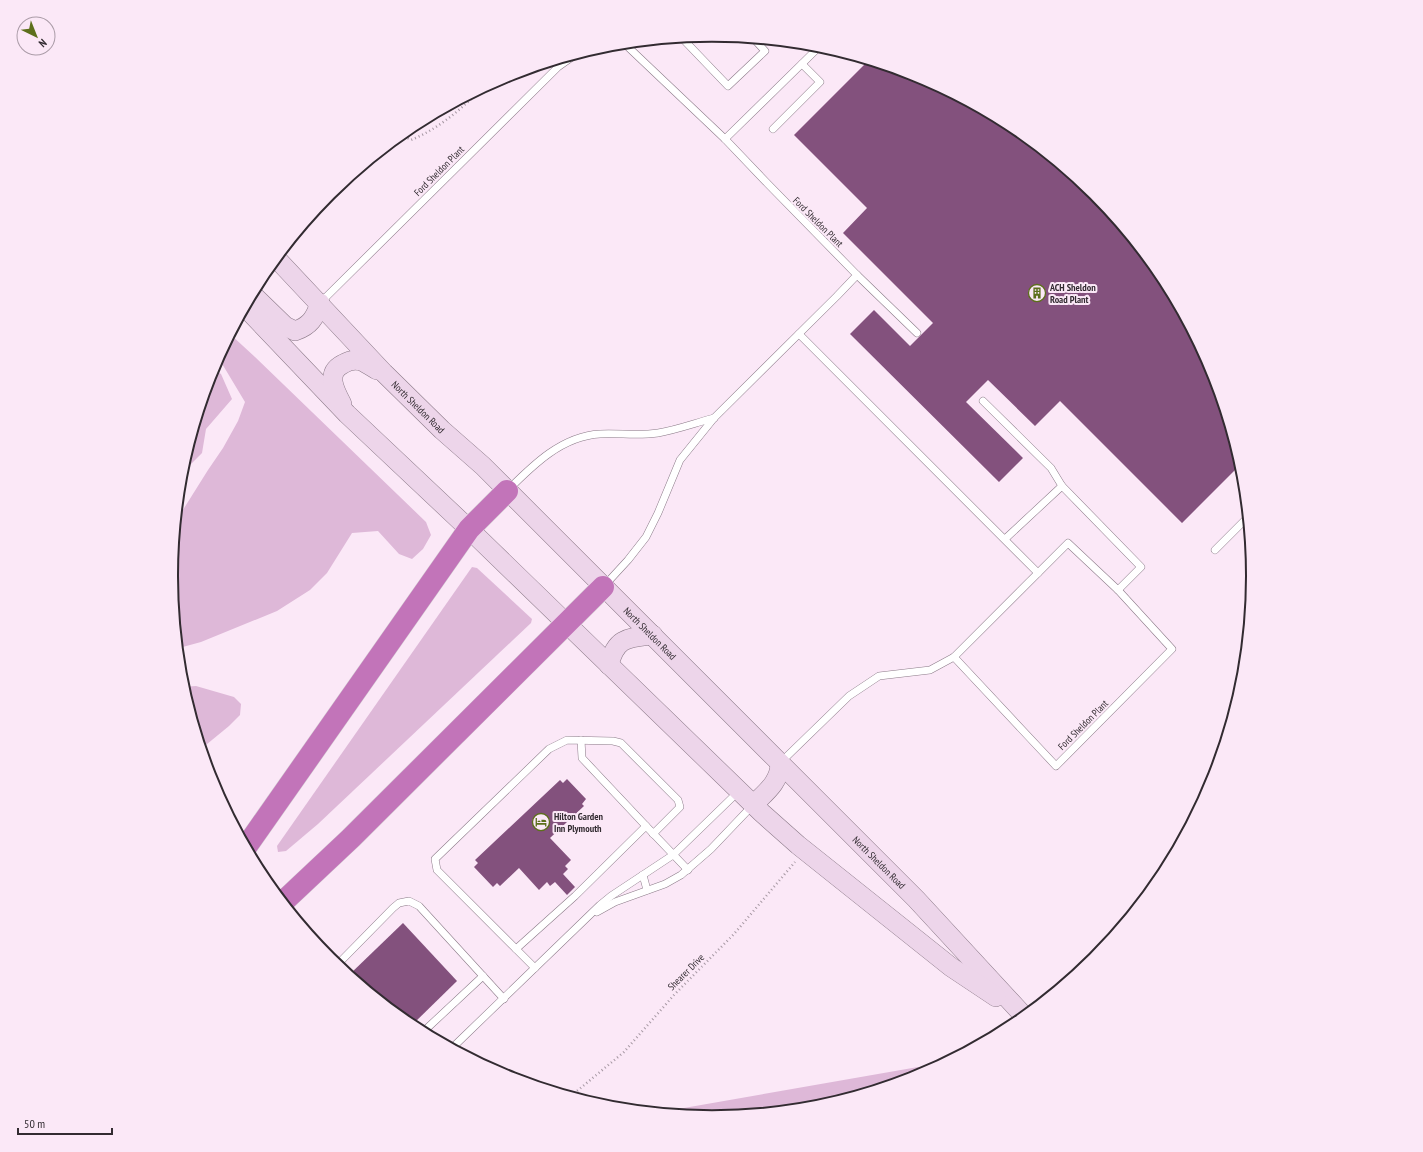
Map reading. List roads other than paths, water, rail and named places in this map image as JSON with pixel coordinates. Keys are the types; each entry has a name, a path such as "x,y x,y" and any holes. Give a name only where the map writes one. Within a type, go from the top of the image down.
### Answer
{"highway":[{"path":"249,843 469,529 507,491"},
{"path":"286,899 351,838 603,587"},
{"path":"243,832 300,768"}],"main road":[{"name":"North Sheldon Road","path":"280,262 384,373 442,430 483,466 916,899 1020,1012"},
{"path":"256,298 284,326 295,331 304,328 311,322 317,313 320,304"},
{"name":"North Sheldon Road","path":"248,310 347,414 567,623 753,804 804,850 951,967 1019,1012"},
{"path":"347,414 334,389 332,380 333,373 338,366 348,361 361,361 384,373"},
{"path":"609,664 614,649 622,642 629,639 653,635"},
{"path":"753,804 774,784 780,771 780,762"}],"lane":[{"path":"687,43 728,86 765,51 759,44"},
{"name":"Ford Sheldon Plant","path":"629,49 725,139 857,275 917,333"},
{"path":"725,139 813,52"},
{"name":"Ford Sheldon Plant","path":"320,304 563,63"},
{"path":"773,130 820,82 802,64"},
{"path":"603,587 628,560 646,537 658,514 680,460 714,418 857,275"},
{"path":"799,334 1038,573"},
{"path":"983,400 1051,468 1062,486 1141,567 1118,590"},
{"path":"507,491 525,473 557,448 578,438 598,434 628,435 658,433 714,418"},
{"path":"1005,539 1062,486"},
{"path":"1216,550 1242,523"},
{"name":"Ford Sheldon Plant","path":"780,762 849,696 879,676 930,670 954,657 1068,543 1118,590 1172,649 1056,766 954,657"},
{"path":"535,968 437,870 435,859 549,749 567,740 613,741 621,743 678,800 680,807 653,834"},
{"path":"581,740 582,758 688,870"},
{"path":"456,1044 611,896 673,855 739,791"},
{"path":"590,916 615,902 665,884 688,870 711,849 753,804"},
{"path":"516,949 575,896 646,826"},
{"path":"643,875 647,890"},
{"path":"341,961 393,908 399,903 409,901 419,906 504,999"},
{"path":"428,1028 483,976"}],"place":[{"name":"ACH Sheldon Road Plant","path":"1037,293"},
{"name":"Hilton Garden Inn Plymouth","path":"541,822"}]}
